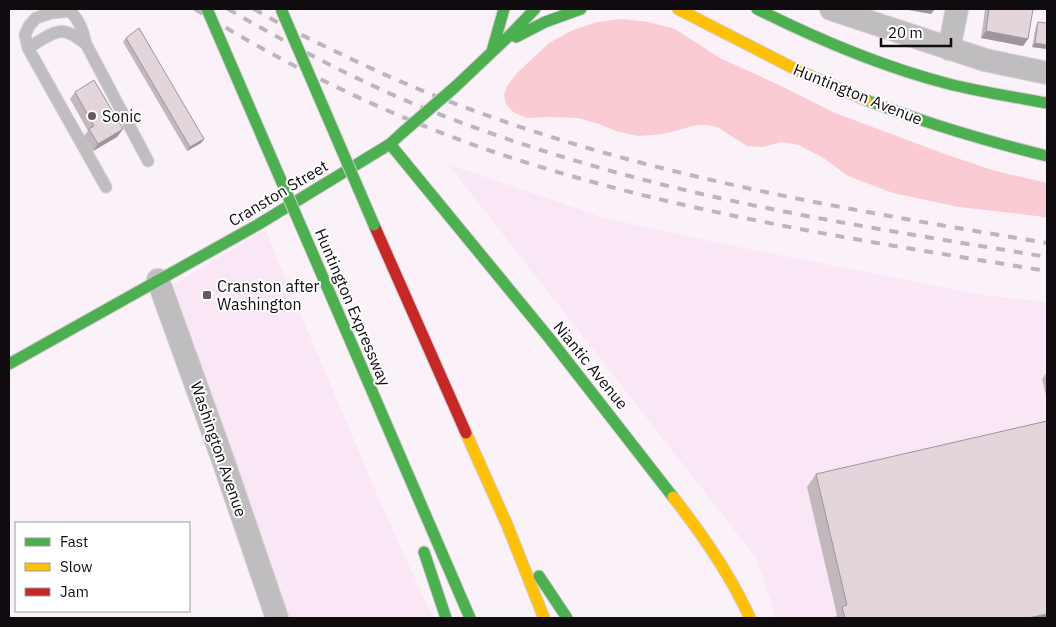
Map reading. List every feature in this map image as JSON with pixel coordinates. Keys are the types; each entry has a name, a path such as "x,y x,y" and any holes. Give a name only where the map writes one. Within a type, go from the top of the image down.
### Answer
{"main road":[{"name":"Huntington Expressway","path":"206,9 470,618"},
{"path":"281,9 374,225 508,527 544,618"},
{"path":"492,52 504,9"},
{"name":"Cranston Street","path":"9,364 259,224 390,144 456,86 535,9"},
{"path":"492,52 545,22 581,9"},
{"name":"Huntington Avenue","path":"678,9 795,69 862,99 966,134 1047,156"},
{"path":"757,9 828,42 888,65 971,89 1047,103"},
{"name":"Niantic Avenue","path":"390,144 606,409 721,562 750,618"},
{"path":"360,362 406,498"},
{"path":"508,527 567,618"},
{"path":"421,543 446,618"}],"street":[{"path":"830,9 949,49 1003,64 1047,73"},
{"path":"949,49 957,9"},
{"name":"Washington Avenue","path":"158,280 224,460 277,618"}],"lane":[{"path":"106,187 28,48 25,35 29,26 36,18 51,13 70,12 77,18 86,44 148,161"},
{"path":"28,48 58,31 73,35 86,44"}],"shaded area":[{"path":"622,19 648,22 675,29 720,58 835,113 995,171 1047,183 1047,218 959,207 893,193 848,176 825,159 799,145 781,142 763,147 747,146 717,127 708,125 697,125 663,134 639,136 616,131 578,118 528,118 514,113 506,104 504,95 507,86 517,73 549,43 573,30 597,22"},
{"path":"448,164 604,218 723,244 982,295 1047,302 1047,618 776,618 757,559"},
{"path":"265,230 382,506 433,618 279,618 161,292"}],"building":[{"path":"989,9 1033,9 1028,39 986,31"},
{"path":"1038,22 1047,23 1047,45 1035,43"},
{"path":"139,28 204,139 190,147 126,38"},
{"name":"Sonic","path":"94,80 123,129 98,144 89,129 94,126 75,92"},
{"path":"1047,421 1047,614 1028,618 845,618 842,607 847,605 816,474"}],"railway":[{"path":"195,9 305,71 382,108 460,140 567,175 634,193 771,223 1047,271"},
{"path":"228,9 315,57 404,100 492,134 576,161 733,201 868,227 1047,257"},
{"path":"254,9 343,55 427,92 512,124 600,151 688,175 777,194 867,212 1047,243"}],"traffic: fast":[{"path":"207,9 312,252"},
{"path":"281,9 374,225"},
{"path":"492,51 504,9"},
{"path":"455,87 535,9"},
{"path":"516,37 545,22 581,9"},
{"path":"757,9 827,42 899,69 961,87 1047,103"},
{"path":"402,133 455,87"},
{"path":"866,100 956,131 1047,156"},
{"path":"9,364 259,224 390,144 402,133"},
{"path":"390,144 550,339 673,497"},
{"path":"312,252 470,618"},
{"path":"424,552 446,618"},
{"path":"539,576 567,618"}],"traffic: slow":[{"path":"678,9 799,71 866,100"},
{"path":"466,433 508,527 544,618"},
{"path":"673,497 715,555 734,586 750,618"}],"traffic: jam":[{"path":"374,225 466,433"}],"place":[{"name":"Sonic","path":"92,116"},
{"name":"Cranston after Washington","path":"207,295"}]}
